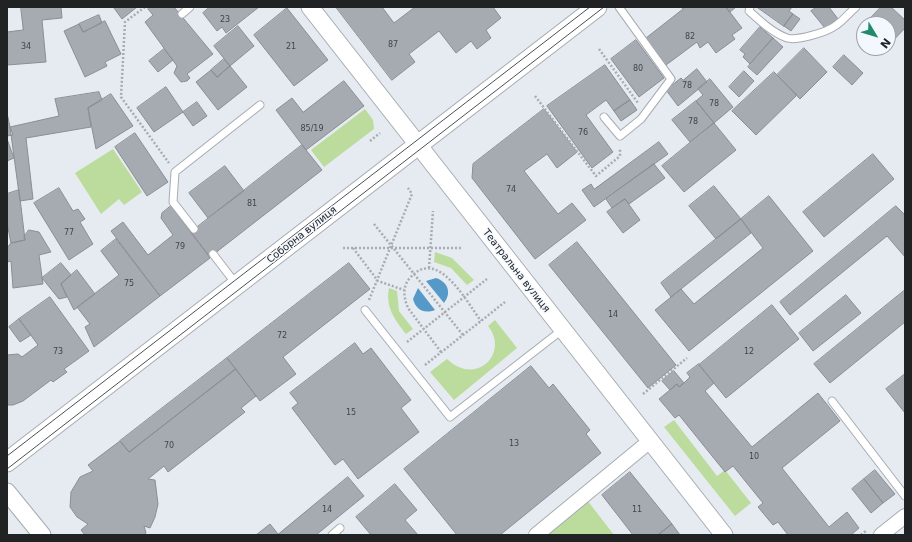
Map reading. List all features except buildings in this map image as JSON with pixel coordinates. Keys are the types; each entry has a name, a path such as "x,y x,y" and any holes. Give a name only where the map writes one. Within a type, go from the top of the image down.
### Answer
{"main road":[{"name":"Соборна вулиця","path":"7,462 597,7"}],"street":[{"name":"Театральна вулиця","path":"310,7 724,535"},
{"path":"536,535 650,441"},
{"path":"7,492 42,535"},
{"path":"881,535 905,516"}],"lane":[{"path":"182,14 190,7"},
{"path":"604,117 620,136 641,119 671,79 619,7"},
{"path":"750,7 749,11 761,22 775,32 789,39 808,37 834,27 856,7"},
{"path":"194,229 173,202 175,172 260,105"},
{"path":"213,254 237,285"},
{"path":"365,310 450,417 562,330"},
{"path":"832,401 905,496"},
{"path":"332,535 340,528"}],"path":[{"path":"145,7 125,22 121,97 175,172"},
{"path":"599,49 646,113"},
{"path":"535,96 596,176 620,156 620,136"},
{"path":"370,141 380,133"},
{"path":"365,310 392,247 412,194 408,188"},
{"path":"429,268 433,211"},
{"path":"374,224 463,335"},
{"path":"343,248 462,248"},
{"path":"353,248 378,281 404,290"},
{"path":"442,352 408,308 404,300 404,290 407,282 414,274 429,268 439,270 447,276 481,321"},
{"path":"397,350 487,280"},
{"path":"415,373 505,302"},
{"path":"643,394 687,358"}],"green space":[{"path":"365,109 373,120 374,129 324,167 311,150"},
{"path":"113,149 142,192 124,205 119,199 101,214 75,173"},
{"path":"435,252 452,258 474,280 467,285 451,268 434,262"},
{"path":"389,288 397,291 399,311 413,329 406,334 392,313 388,301"},
{"path":"495,320 517,348 454,400 430,372 447,359 458,367 469,369 479,368 487,363 492,356 495,346 494,336 488,326"},
{"path":"674,420 717,476 725,470 751,503 735,516 664,427"},
{"path":"587,500 614,535 543,535"}],"water":[{"path":"436,278 443,282 448,288 448,295 444,303 426,281"},
{"path":"418,288 435,310 427,312 416,306 413,299"}],"tram line":[{"path":"7,456 590,7"},
{"path":"7,469 604,7"}]}
